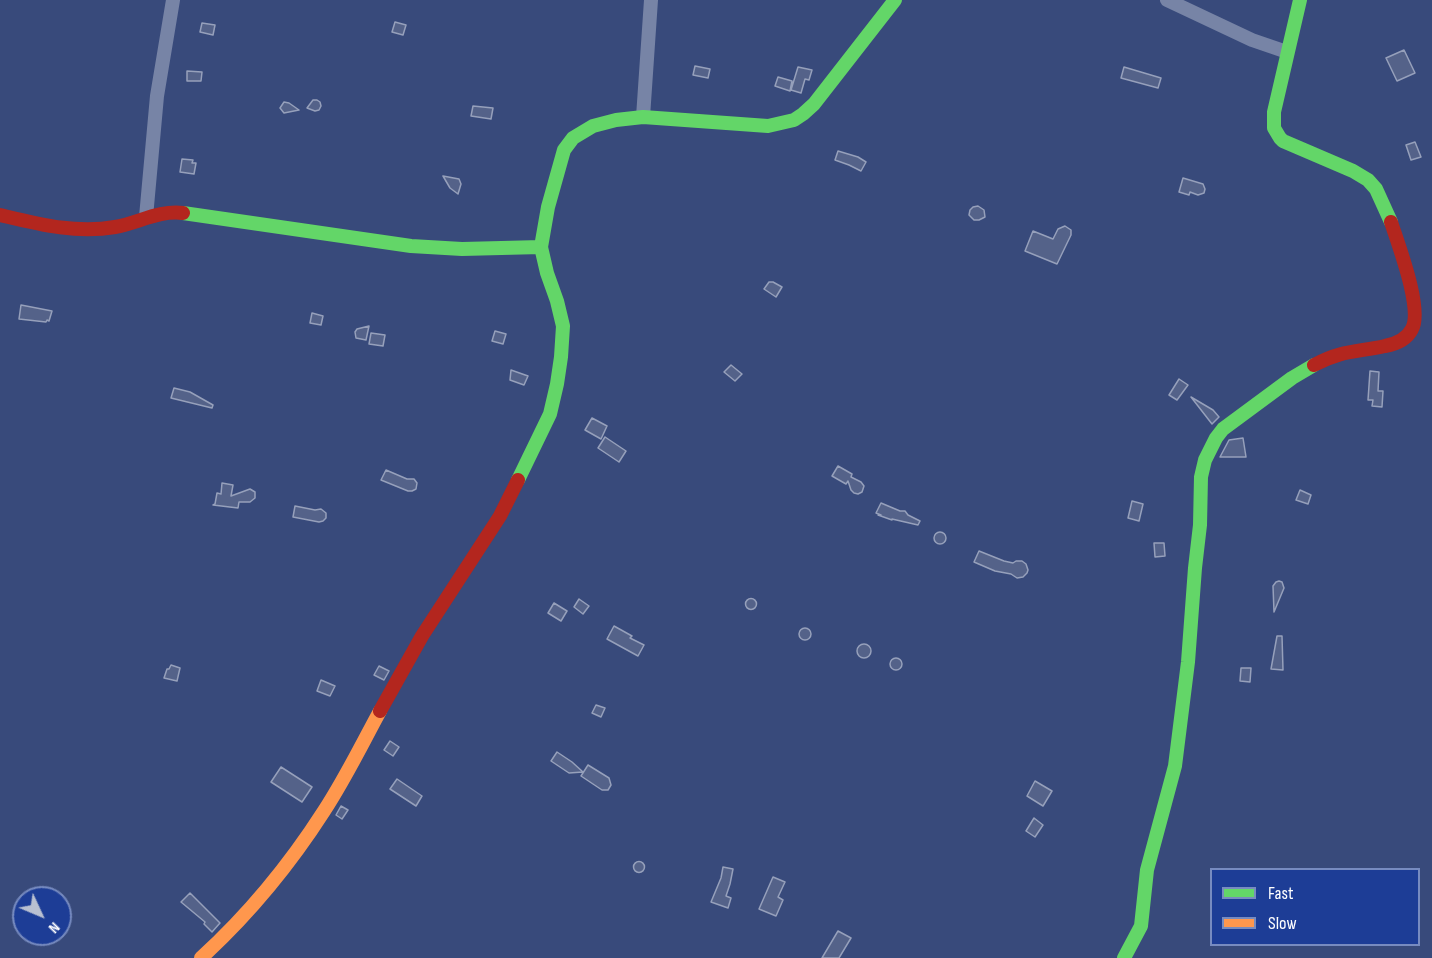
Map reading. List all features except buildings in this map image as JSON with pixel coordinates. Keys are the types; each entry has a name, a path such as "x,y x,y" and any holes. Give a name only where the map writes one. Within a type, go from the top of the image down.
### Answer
{"street":[{"path":"147,217 157,96 173,0"},
{"path":"643,117 651,0"},
{"path":"201,958 222,939 283,870 325,810 422,636 500,516 542,433 550,414 557,384 563,326 541,247 548,207 564,150 573,138 593,126 616,120 643,117 768,126 786,124 802,116 813,104 895,0"},
{"path":"1167,0 1252,40 1287,52"},
{"path":"1124,958 1141,926 1147,870 1175,766 1188,662 1200,525 1201,477 1205,460 1223,429 1308,366 1329,356 1398,342 1408,336 1415,321 1414,301 1396,238 1375,188 1368,180 1346,167 1283,141 1273,128 1274,112 1300,0"},
{"path":"0,215 80,230 116,227 157,214 179,213 261,222 411,246 462,249 541,247"}],"traffic: fast":[{"path":"183,213 411,246 462,249 541,247 548,207 564,150 573,138 593,126 616,120 643,117 768,126 794,120 814,104 895,0"},
{"path":"1300,0 1274,112 1274,128 1283,141 1353,171 1368,180 1376,189 1391,222"},
{"path":"518,480 550,414 561,357 563,326 541,247"},
{"path":"1124,958 1141,926 1147,870 1175,766 1188,662 1200,525 1201,477 1205,460 1223,429 1292,378 1314,365"}],"traffic: slow":[{"path":"201,958 252,907 297,850 339,787 380,711"}],"traffic: jam":[{"path":"0,215 71,229 100,229 124,225 165,213 183,213"},
{"path":"1314,365 1341,354 1393,344 1410,333 1415,320 1412,292 1391,222"},
{"path":"380,711 422,636 500,516 518,480"}]}
